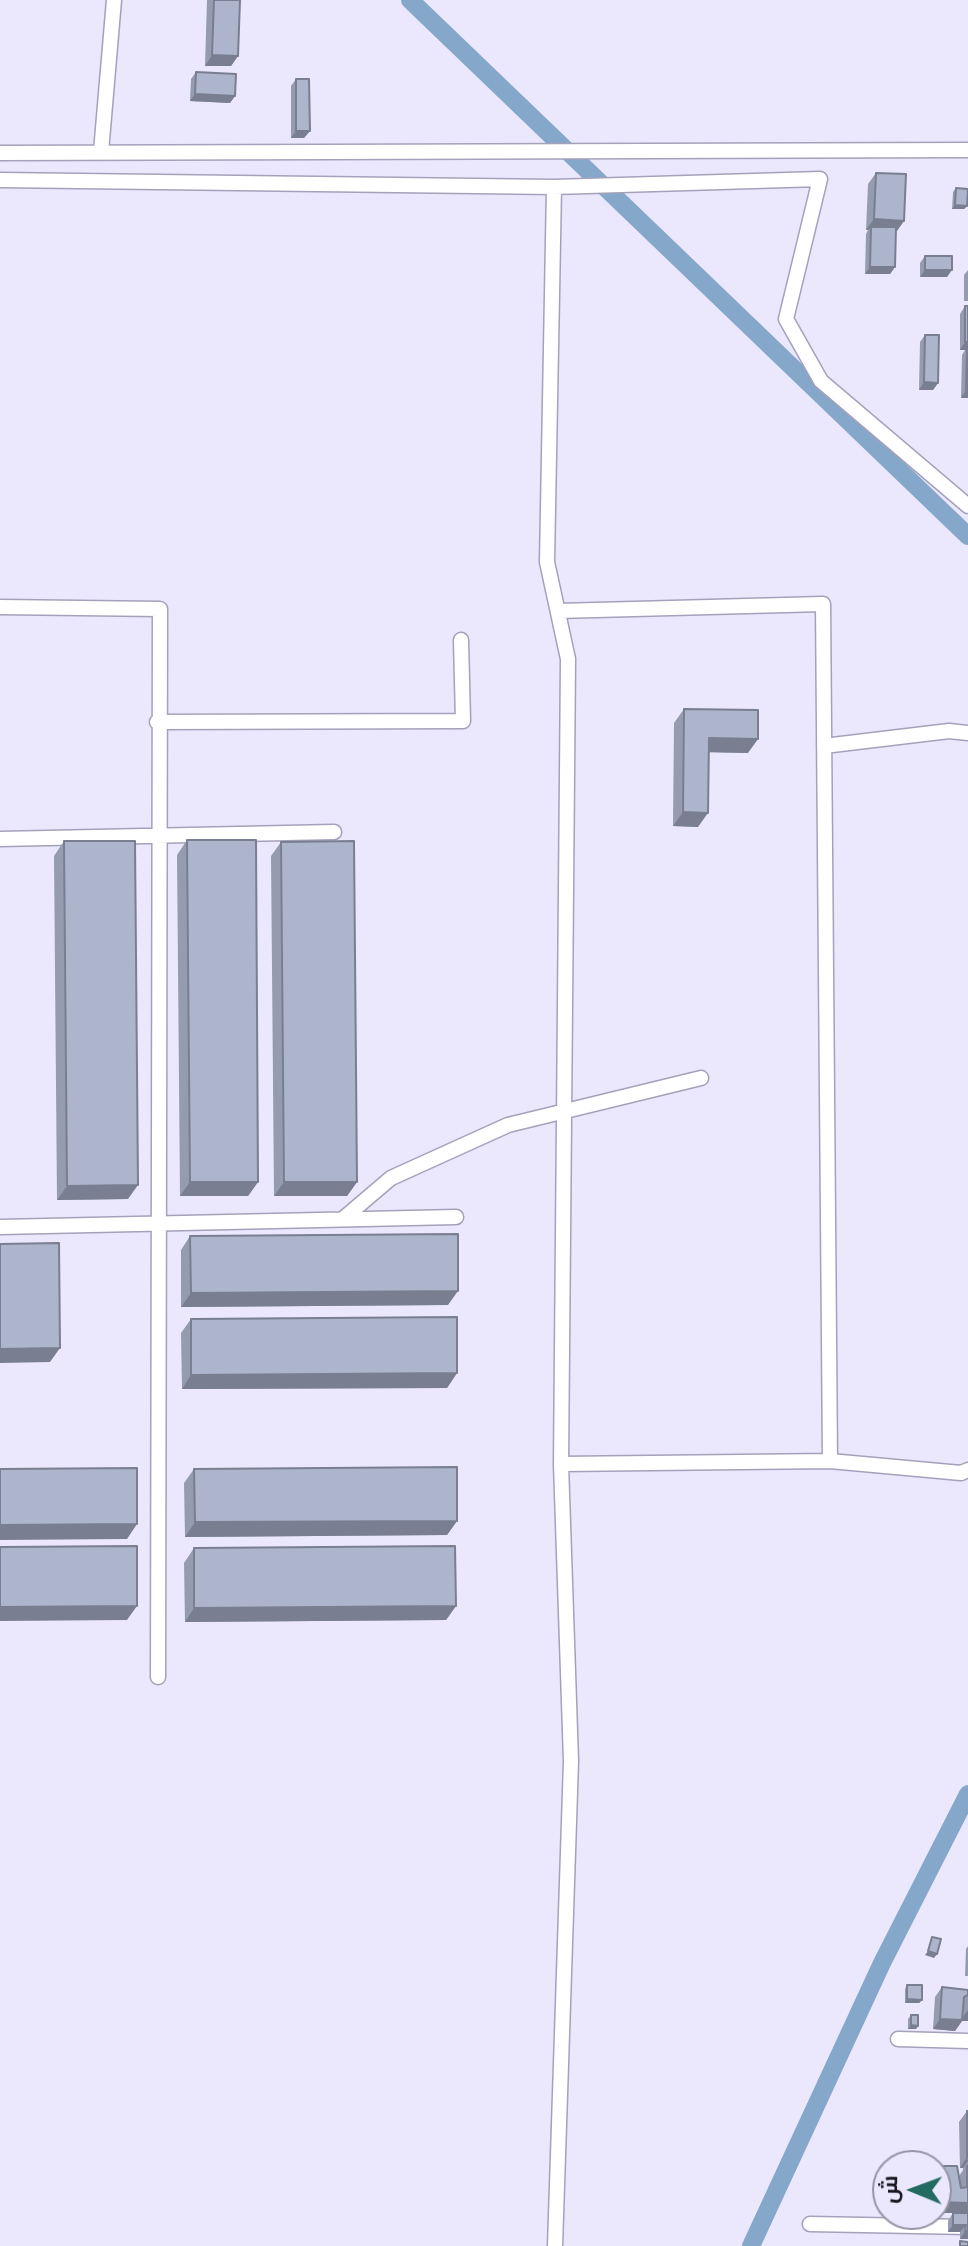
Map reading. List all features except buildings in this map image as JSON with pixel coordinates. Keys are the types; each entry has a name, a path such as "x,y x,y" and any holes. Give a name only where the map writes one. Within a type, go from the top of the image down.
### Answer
{"street":[{"path":"101,152 114,0"},
{"path":"0,153 968,150"},
{"path":"0,180 554,187 820,179 786,319 821,381 968,506"},
{"path":"554,187 547,562 568,659 561,1464 571,1761 555,2246"},
{"path":"558,611 823,604 830,1461"},
{"path":"0,607 160,609 157,722 158,1677"},
{"path":"157,722 463,721 461,640"},
{"path":"824,746 949,731 968,733"},
{"path":"0,839 334,832"},
{"path":"344,1218 391,1178 508,1125 701,1078"},
{"path":"0,1227 158,1221 456,1217"},
{"path":"561,1464 830,1461 961,1473 968,1470"},
{"path":"898,2039 968,2041"},
{"path":"810,2224 968,2227"}],"waterway":[{"path":"410,0 968,536"},
{"path":"751,2246 882,1963 968,1794"}]}
